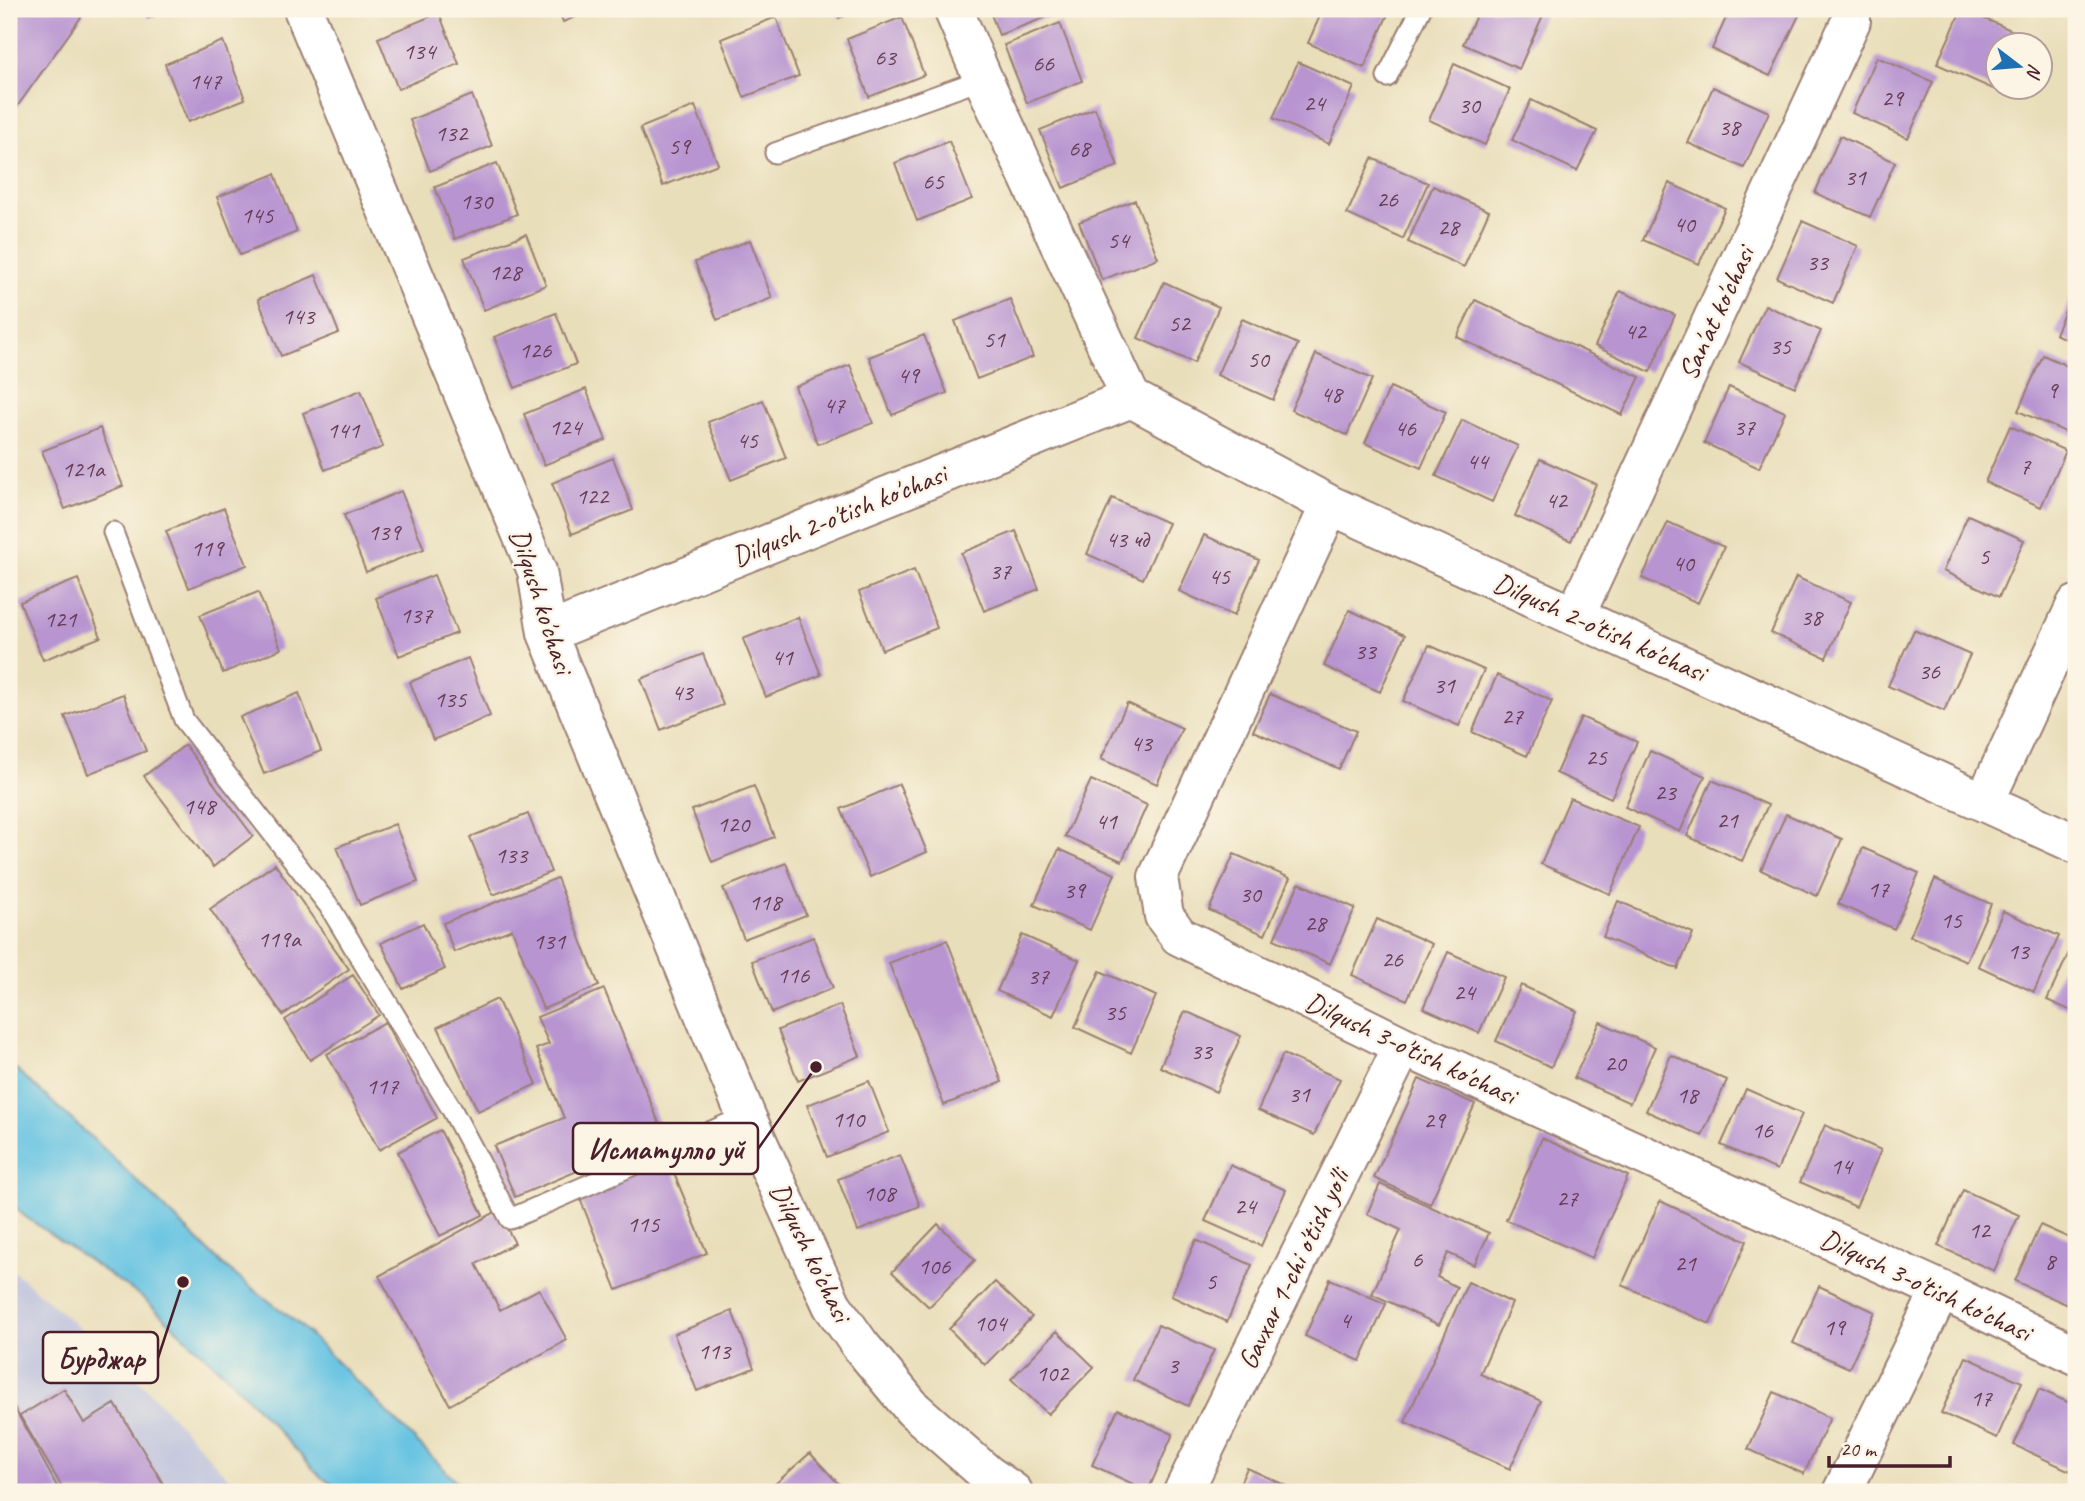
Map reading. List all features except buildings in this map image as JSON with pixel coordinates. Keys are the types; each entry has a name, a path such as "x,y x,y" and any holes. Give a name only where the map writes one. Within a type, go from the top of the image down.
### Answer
{"street":[{"name":"Dilqush ko'chasi","path":"303,9 537,571 547,633 746,1116 832,1305 860,1345 913,1409 940,1435 1013,1492"},
{"path":"953,9 982,79 1130,398"},
{"name":"San'at ko'chasi","path":"1575,616 1852,22 1851,9"},
{"name":"Dilqush 2-o'tish ko'chasi","path":"547,633 1130,398 1330,505 2076,844"},
{"name":"Dilqush 3-o'tish ko'chasi","path":"1330,505 1158,877 1164,916 1179,936 1403,1046 1941,1290 2076,1355"},
{"path":"1985,801 2076,606"},
{"name":"Gavxar 1-chi o'tish yo'li","path":"1183,1492 1403,1046"},
{"path":"1842,1492 1941,1290"}],"lane":[{"path":"1387,77 1421,9"},
{"path":"775,153 982,79"},
{"path":"113,532 184,720 330,906 451,1108 510,1219 746,1116"}],"shaded area":[{"path":"9,1267 139,1380 241,1492 9,1492"}],"water":[{"path":"9,1063 102,1147 225,1267 300,1325 467,1492 344,1492 321,1477 229,1378 143,1298 23,1215 9,1200"}],"place":[{"name":"Исматулло уй","path":"816,1067"},
{"name":"Бурджар","path":"183,1282"}]}
